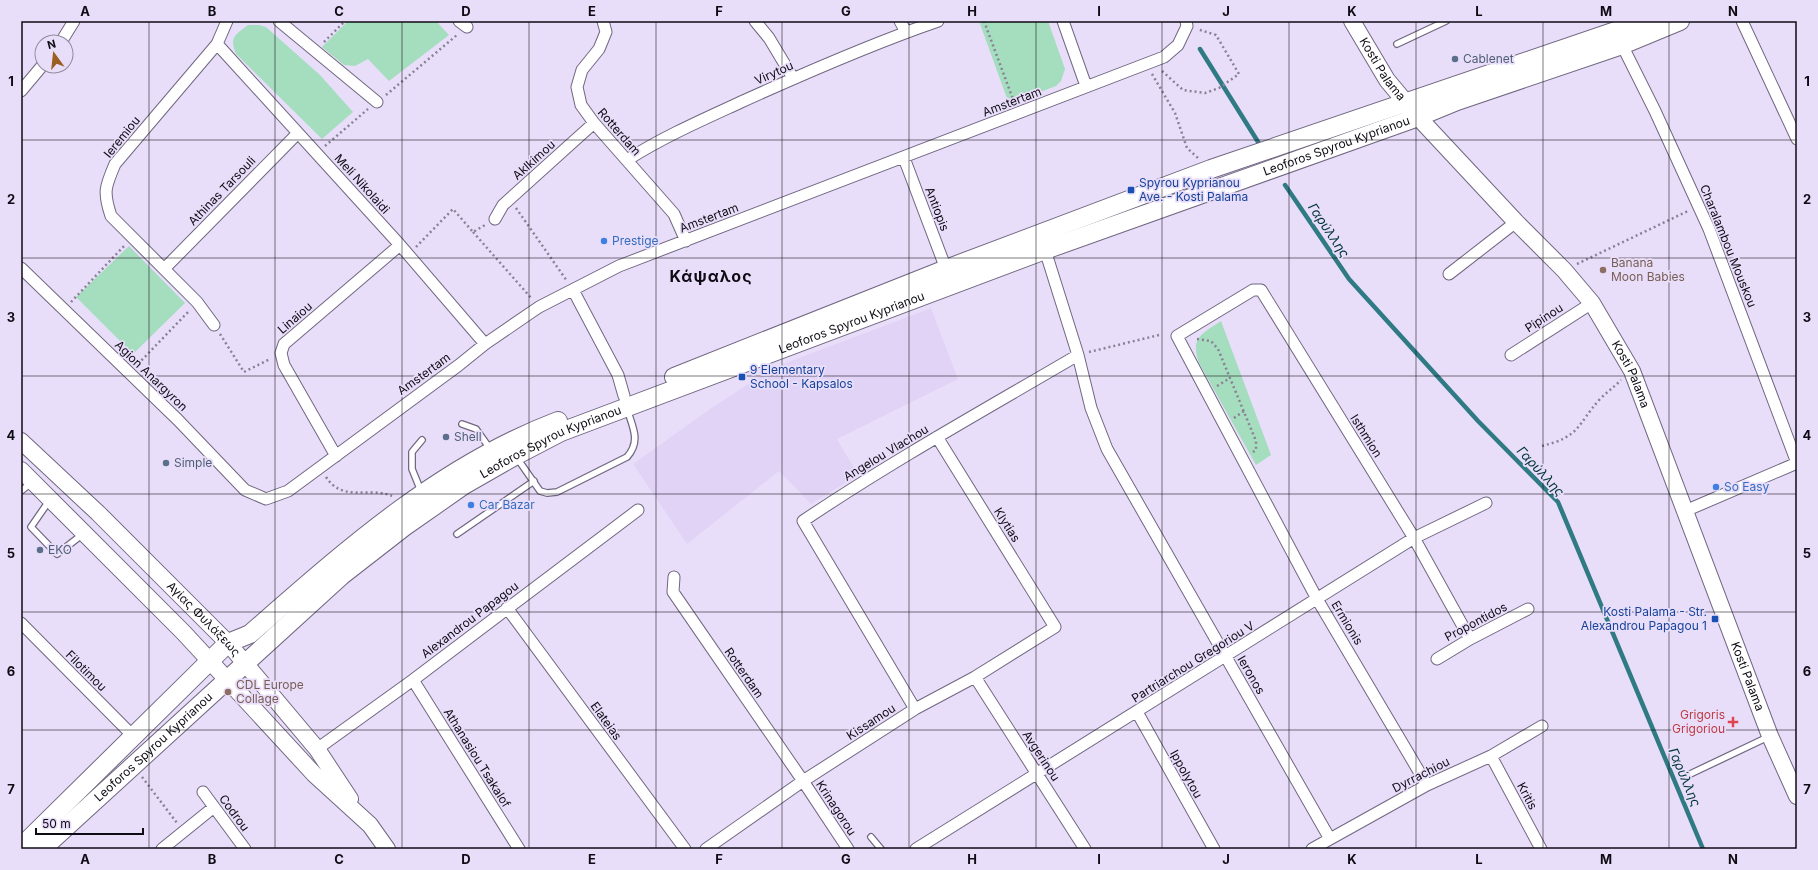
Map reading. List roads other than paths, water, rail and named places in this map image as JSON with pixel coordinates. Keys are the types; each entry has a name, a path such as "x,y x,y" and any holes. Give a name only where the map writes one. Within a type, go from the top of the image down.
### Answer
{"main road":[{"name":"Kosti Palama","path":"1352,21 1387,80 1516,222 1564,270 1592,303 1632,371 1770,736 1797,796"},
{"name":"Leoforos Spyrou Kyprianou","path":"28,842 228,643 250,634 380,523 422,494 492,451 552,424 626,402 1045,250 1645,21"},
{"name":"Leoforos Spyrou Kyprianou","path":"28,842 134,766 358,562 404,527 464,485 516,455 562,432 626,402 946,269 1211,169 1413,110 1457,101 1622,45 1680,21"},
{"name":"Αγίας Φυλάξεως","path":"21,441 98,512 228,643 317,749 362,817"},
{"name":"Αγίας Φυλάξεως","path":"21,470 27,486 50,499 85,532 210,660 314,774 370,825 387,849"}],"street":[{"path":"66,34 74,21"},
{"name":"Ieremiou","path":"214,325 197,302 165,268 111,216 105,200 106,184 115,164 217,44 227,21"},
{"path":"279,21 377,102"},
{"name":"Rotterdam","path":"603,21 606,32 599,48 582,70 577,87 580,105 674,214 686,241"},
{"path":"755,21 769,38 793,78"},
{"path":"900,21 906,32"},
{"name":"Virytou","path":"627,160 656,142 793,78 906,32 938,21"},
{"path":"1063,21 1086,86"},
{"path":"1742,21 1796,134"},
{"name":"Amstertam","path":"266,499 288,491 459,365 485,344 539,307 619,266 904,158 1086,86 1150,64 1164,57 1178,45 1186,24"},
{"name":"Meli Nikolaidi","path":"217,44 409,255 485,344"},
{"name":"Charalambou Mouskou","path":"1622,45 1656,111 1709,228 1797,463"},
{"path":"21,91 35,74"},
{"name":"Aklkimou","path":"495,219 503,205 594,123"},
{"name":"Athinas Tarsouli","path":"165,268 298,133"},
{"name":"Antiopis","path":"904,158 946,269"},
{"path":"1449,274 1516,222"},
{"name":"Linaiou","path":"336,456 284,365 281,353 284,344 400,245"},
{"path":"1045,250 1078,355"},
{"name":"Agion Anargyron","path":"21,268 178,420 245,490 266,499"},
{"path":"573,290 615,369 626,402"},
{"name":"Isthmion","path":"1219,310 1253,290 1261,290 1414,538 1470,639"},
{"name":"Pipinou","path":"1511,355 1592,303"},
{"name":"Ermionis","path":"1219,310 1177,336 1317,599 1427,785"},
{"name":"Angelou Vlachou","path":"915,709 803,521 840,496 936,437 1078,355"},
{"name":"Ieronos","path":"1078,355 1091,408 1107,449 1330,839"},
{"name":"Klytias","path":"936,437 1055,627"},
{"path":"1685,511 1797,463"},
{"name":"Partriarchou Gregoriou V","path":"916,849 1036,773 1226,657 1414,538 1486,503"},
{"name":"Alexandrou Papagou","path":"317,749 413,680 638,510"},
{"name":"Rotterdam","path":"674,577 673,592 804,781"},
{"name":"Elateias","path":"507,608 685,849"},
{"name":"Propontidos","path":"1437,659 1470,639 1528,609"},
{"name":"Filotimou","path":"21,624 133,736"},
{"name":"Kissamou","path":"706,849 804,781 915,709 975,677 1055,627"},
{"name":"Avgerinou","path":"975,677 1085,849"},
{"name":"Athanasiou Tsakalof","path":"413,680 519,849"},
{"name":"Ippolytou","path":"1137,712 1214,849"},
{"name":"Dyrrachiou","path":"1312,849 1427,785 1491,756 1542,726"},
{"name":"Kritis","path":"1491,756 1541,849"},
{"name":"Krinagorou","path":"804,781 848,849"},
{"name":"Codrou","path":"203,792 245,849"},
{"path":"162,849 214,808"}],"lane":[{"path":"1397,44 1446,21"},
{"path":"516,455 540,491 557,492 627,457 634,449 636,439 626,402"},
{"path":"462,424 476,430 492,451"},
{"path":"422,440 412,452 412,469 422,494"},
{"path":"457,534 534,481"},
{"path":"50,499 31,527 57,554 85,532"},
{"path":"1686,776 1770,736"},
{"path":"871,837 881,849"}],"waterway":[{"name":"Γαρύλλης","path":"1200,49 1260,145"},
{"name":"Γαρύλλης","path":"1285,185 1349,279 1478,421 1558,502 1703,849"}],"place":[{"name":"Cablenet","path":"1455,59"},
{"name":"Spyrou Kyprianou Ave. - Kosti Palama","path":"1131,190"},
{"name":"Prestige","path":"604,241"},
{"name":"Banana Moon Babies","path":"1603,270"},
{"name":"9 Elementary School - Kapsalos","path":"742,377"},
{"name":"Shell","path":"446,437"},
{"name":"Simple","path":"166,463"},
{"name":"So Easy","path":"1716,487"},
{"name":"Car Bazar","path":"471,505"},
{"name":"EKO","path":"40,550"},
{"name":"Kosti Palama - Str. Alexandrou Papagou 1","path":"1715,619"},
{"name":"CDL Europe Collage","path":"228,692"},
{"name":"Grigoris Grigoriou","path":"1733,722"}],"district":[{"name":"Κάψαλος","path":"711,276"}]}
